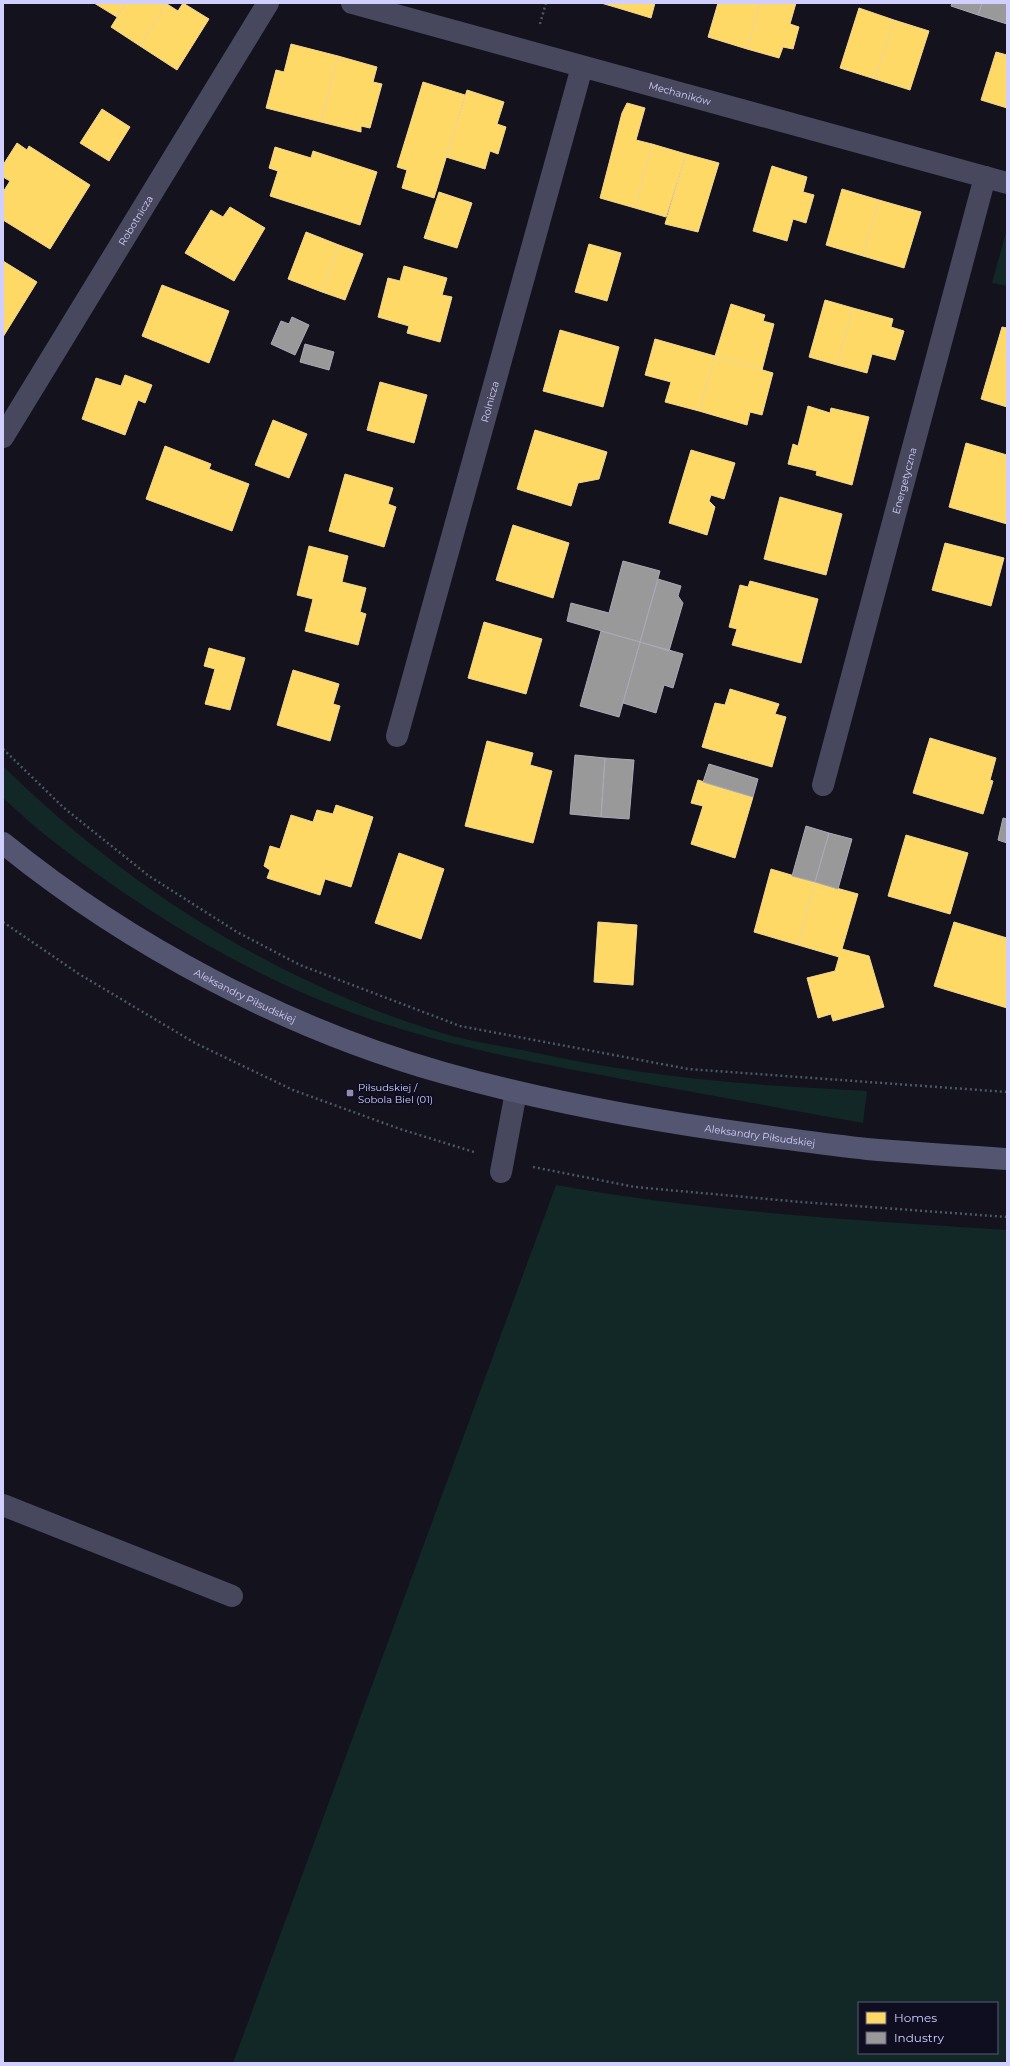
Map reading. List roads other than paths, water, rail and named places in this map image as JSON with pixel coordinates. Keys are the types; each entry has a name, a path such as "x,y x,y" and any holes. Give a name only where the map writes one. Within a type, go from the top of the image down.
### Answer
{"street":[{"name":"Robotnicza","path":"3,437 268,3"},
{"name":"Mechaników","path":"352,3 1007,183"},
{"name":"Rolnicza","path":"397,736 582,67"},
{"name":"Energetyczna","path":"823,785 985,177"},
{"name":"Aleksandry Piłsudskiej","path":"3,843 26,862 120,927 211,980 285,1015 371,1049 442,1072 516,1092 590,1108 682,1125 867,1149 1007,1159"},
{"path":"501,1172 516,1092"},
{"path":"3,1504 232,1596"}],"place":[{"name":"Piłsudskiej / Sobola Biel (01)","path":"350,1093"}]}
